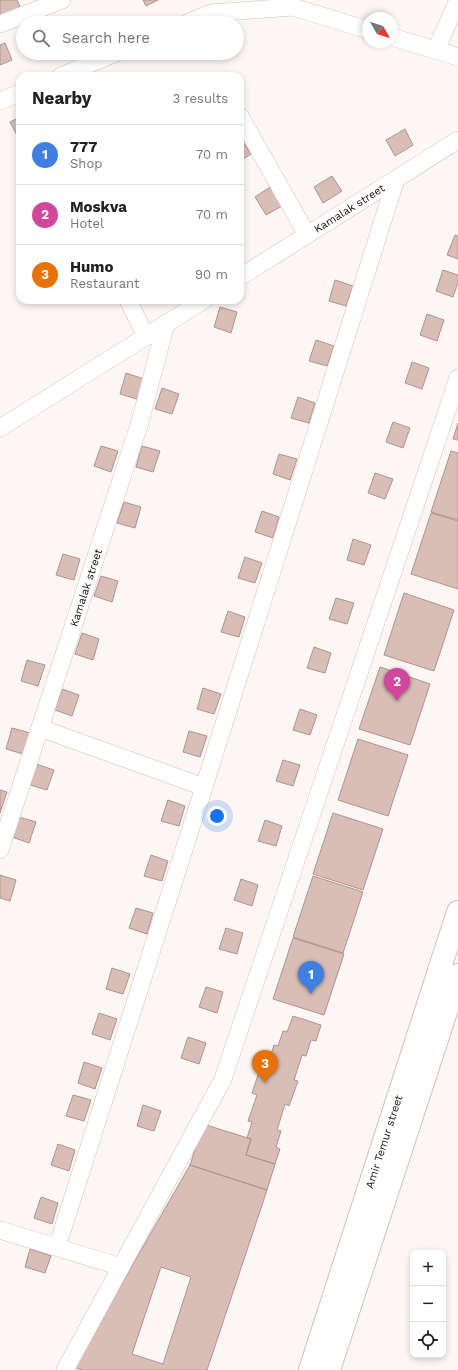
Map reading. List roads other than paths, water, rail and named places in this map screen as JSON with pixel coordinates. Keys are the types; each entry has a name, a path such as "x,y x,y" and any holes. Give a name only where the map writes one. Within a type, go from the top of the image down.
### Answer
{"street":[{"path":"21,16 62,0"},
{"path":"436,50 458,0"},
{"path":"204,16 211,13 293,7 362,28"},
{"path":"0,24 16,18"},
{"path":"398,39 458,57"},
{"path":"71,72 99,60"},
{"path":"0,101 16,95"},
{"path":"244,123 307,235"},
{"name":"Kamalak street","path":"244,274 458,140"},
{"path":"57,1247 396,179"},
{"path":"130,304 146,337"},
{"path":"0,428 197,304"},
{"name":"Kamalak street","path":"0,850 140,422 166,323"},
{"path":"65,1370 223,1079 458,378"},
{"path":"40,728 204,787"},
{"name":"Amir Temur street","path":"310,1370 458,912"},
{"name":"Amir Temur street","path":"329,1370 458,975"},
{"path":"0,1230 121,1267"}],"place":[{"name":"Moskva","path":"397,701"},
{"name":"777","path":"311,994"},
{"name":"Humo","path":"265,1083"}]}
